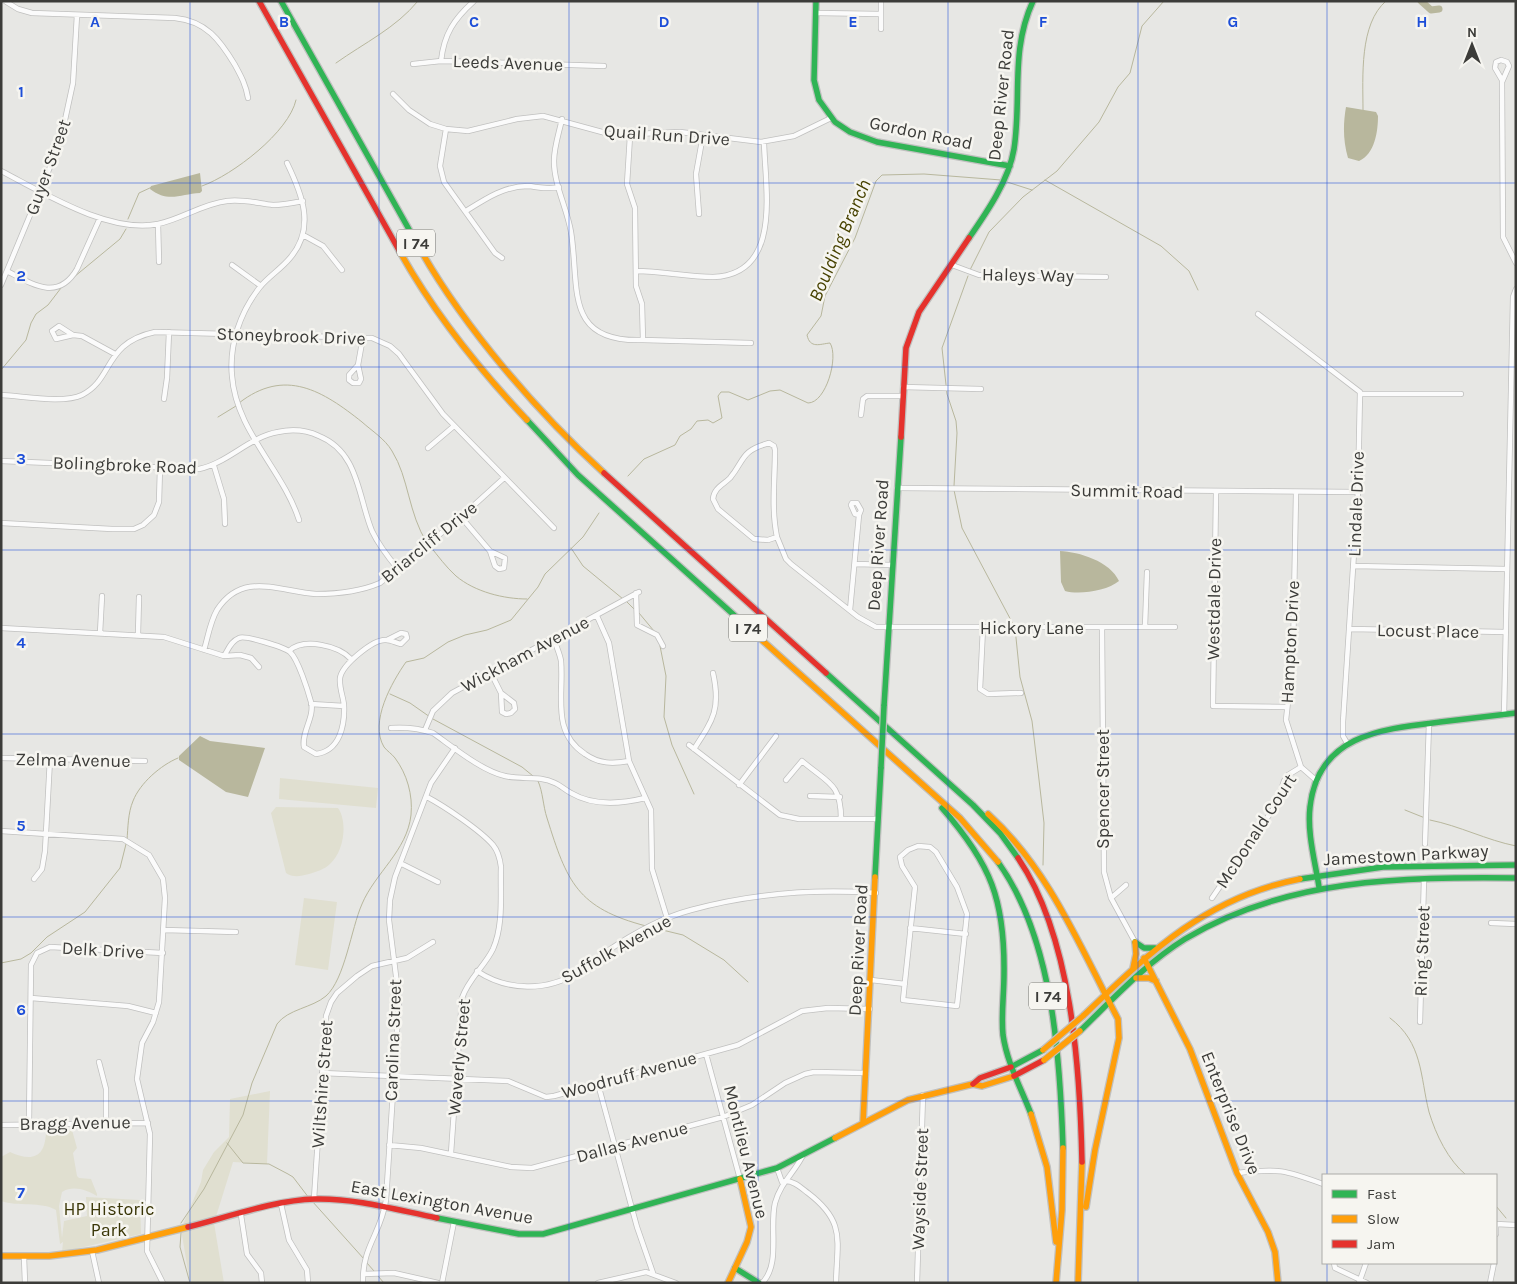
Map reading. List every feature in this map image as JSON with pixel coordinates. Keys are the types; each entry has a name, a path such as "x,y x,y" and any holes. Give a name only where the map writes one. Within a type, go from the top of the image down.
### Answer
{"main road":[{"name":"I 74","path":"259,1 411,271 461,343 498,389 537,433 582,478 960,818 989,849 1018,894 1033,933 1048,1001 1060,1093 1063,1193 1056,1283"},
{"name":"I 74","path":"282,1 427,261 459,309 512,377 591,461 963,795 994,826 1020,861 1041,900 1055,941 1068,1005 1079,1091 1082,1164 1081,1244 1078,1283"},
{"name":"Gordon Road","path":"816,1 814,80 820,100 830,118 850,132 877,142 1010,166"},
{"name":"Deep River Road","path":"863,1123 891,565 906,348 912,326 923,305 985,215 1006,177 1014,148 1019,40 1025,18 1033,1"},
{"path":"1319,887 1310,810 1317,781 1327,763 1347,743 1379,730 1516,713"},
{"path":"910,773 970,839 982,858 995,887 1004,931 1004,1039 1014,1076 1034,1120 1046,1162 1052,1194 1058,1264"},
{"path":"963,795 1002,825 1032,860 1118,1019 1120,1032 1093,1157 1081,1244"},
{"name":"Jamestown Parkway","path":"974,1084 980,1078 1011,1067 1043,1050 1084,1016 1155,948 1197,919 1231,901 1271,885 1317,874 1371,868 1516,865"},
{"name":"Jamestown Parkway","path":"863,1123 901,1103 923,1095 974,1084 982,1086 1014,1076 1044,1060 1085,1026 1136,978 1184,940 1223,918 1268,900 1319,887 1372,881 1516,878"},
{"path":"1135,942 1144,948 1155,948"},
{"path":"1133,968 1136,954 1135,942"},
{"name":"Enterprise Drive","path":"1144,958 1190,1049 1237,1173 1272,1241 1277,1263 1278,1283"},
{"path":"1136,978 1148,978 1156,981"},
{"name":"East Lexington Avenue","path":"1,1256 24,1257 92,1251 281,1204 314,1199 334,1199 385,1207 533,1236 632,1210 777,1168 802,1157 863,1123"},
{"name":"Montlieu Avenue","path":"728,1283 748,1242 751,1227 740,1179"},
{"path":"735,1268 761,1283"}],"street":[{"path":"5,1 18,9 32,14 175,18 198,23 210,31 222,44 245,84 248,98"},
{"path":"441,61 445,37 450,27 474,1"},
{"path":"881,1 881,29"},
{"path":"816,13 881,14"},
{"name":"Guyer Street","path":"1,285 59,147 68,113 74,75 77,15"},
{"name":"Leeds Avenue","path":"413,64 441,61 604,66"},
{"path":"1502,80 1503,237 1516,263"},
{"name":"Quail Run Drive","path":"394,94 418,118 446,129 479,130 536,116 562,120 613,135 630,136 680,132 764,142 794,136 830,118"},
{"path":"562,120 554,159 559,188 571,232 575,291 583,315 595,328 619,340 751,343"},
{"path":"446,129 440,156 441,174 449,192 466,211 494,253 502,258"},
{"path":"699,214 696,174 703,135"},
{"path":"630,136 627,184 635,208 637,292 642,304 643,340"},
{"path":"636,271 720,276 737,270 752,260 762,245 766,225 764,142"},
{"path":"287,163 300,189 303,201 305,219 303,235 291,257 260,286 243,313 236,334 232,376 242,414 256,441 292,498 299,520"},
{"path":"1,171 100,218 131,225 158,224 208,205 226,201 250,201 281,205 303,201"},
{"path":"466,211 491,195 508,189 525,186 559,188"},
{"path":"7,271 41,287 53,288 64,284 77,269 100,218"},
{"path":"158,224 159,262"},
{"path":"303,235 323,246 342,270"},
{"path":"232,265 260,286"},
{"name":"Haleys Way","path":"952,265 978,275 1106,277"},
{"path":"1504,715 1513,296 1516,289"},
{"path":"1258,314 1360,394 1461,394"},
{"path":"164,399 169,332"},
{"name":"Stoneybrook Drive","path":"1,395 63,398 82,394 91,388 115,354 132,340 144,335 169,332 363,337 380,341 399,354 424,391 454,426 554,528"},
{"path":"73,335 90,338 115,354"},
{"path":"358,365 363,337"},
{"path":"903,387 981,389"},
{"name":"Lindale Drive","path":"1347,743 1343,736 1343,722 1358,492 1360,394"},
{"path":"862,415 863,399 867,396 902,396"},
{"path":"428,448 454,426"},
{"name":"Bolingbroke Road","path":"1,461 199,469 214,466 256,441 278,432 299,430 325,438 338,447 353,468 372,532 380,547 398,569"},
{"name":"Hickory Lane","path":"776,538 768,540 754,538 718,509 713,499 716,489 728,479 738,462 748,452 769,443 774,446 775,450 775,484 772,510 776,538 786,558 791,564 871,626 888,628 1175,627"},
{"path":"214,466 223,492 225,524"},
{"path":"1,523 134,529 143,525 154,515 159,502 160,468"},
{"name":"Briarcliff Drive","path":"204,650 218,610 228,598 242,590 263,586 314,594 349,593 380,584 461,517 504,478"},
{"name":"Summit Road","path":"897,488 1296,493 1358,492"},
{"name":"Westdale Drive","path":"1216,492 1213,706 1287,707"},
{"name":"Hampton Drive","path":"1296,493 1293,656 1287,707 1287,728 1301,767 1317,781"},
{"path":"850,610 856,564 859,514"},
{"path":"461,517 490,551"},
{"path":"856,564 891,565"},
{"path":"1354,566 1506,569"},
{"path":"1145,627 1147,572"},
{"name":"Wickham Avenue","path":"425,730 433,711 441,701 490,671 597,616 637,592 637,625 657,636 663,646"},
{"path":"100,633 102,596"},
{"path":"138,634 139,597"},
{"path":"597,616 609,643 629,761 651,810 653,822 652,869 654,882 666,918"},
{"path":"1,628 138,634 174,639 224,656 240,654 251,658 259,668"},
{"path":"983,628 980,689 988,694 1021,693"},
{"name":"Spencer Street","path":"1102,628 1103,865 1106,884 1111,898 1135,942"},
{"name":"Locust Place","path":"1350,629 1506,632"},
{"path":"224,656 235,640 245,636 289,651 294,658 312,704 303,740 304,747 316,754 327,751 340,736 344,706 340,678 351,659 376,643 387,640"},
{"path":"554,639 561,659 561,717 569,739 581,752 597,761 614,764 629,761"},
{"path":"289,651 300,646 328,646 342,651 351,659"},
{"path":"490,671 501,693 502,712 511,714 515,709 514,703 501,693"},
{"path":"694,749 711,723 716,710 716,689 713,673"},
{"path":"312,704 344,706"},
{"path":"1425,844 1429,724"},
{"path":"391,728 408,726 425,730 493,772 506,777 541,778 555,783 583,799 596,802 630,802 645,798"},
{"path":"740,785 776,736"},
{"path":"688,745 773,811 784,816 799,819 878,820"},
{"name":"Carolina Street","path":"364,1283 365,1254 378,1229 385,1207 399,1000 389,920 390,900 396,877 431,783 455,748"},
{"name":"Zelma Avenue","path":"1,758 145,761"},
{"path":"34,879 42,869 50,759"},
{"path":"786,780 802,761 837,790 840,797 841,819"},
{"name":"McDonald Court","path":"1212,898 1276,805 1288,775 1301,767"},
{"name":"Waverly Street","path":"427,796 492,844 499,857 499,922 497,936 492,950 477,971 462,998 451,1153"},
{"path":"810,796 840,797"},
{"path":"1,831 117,838 142,849 154,862 163,879 166,898 159,1002 142,1043 137,1066 139,1092 148,1123 146,1238 152,1262 163,1283"},
{"path":"925,846 936,852 957,887 967,914 957,1006 903,1000 910,928 915,887 902,866 900,857 908,850 925,846"},
{"path":"402,864 438,882"},
{"name":"Ring Street","path":"1420,1022 1424,879"},
{"path":"1111,898 1126,885"},
{"name":"Suffolk Avenue","path":"477,971 491,980 503,984 533,986 554,983 577,973 605,952 666,918 718,903 775,893 876,893"},
{"path":"1490,923 1516,924"},
{"path":"910,928 966,934"},
{"path":"164,930 236,932"},
{"name":"Wiltshire Street","path":"314,1199 326,1016 331,1002 346,985 372,966 394,962 413,955 433,942"},
{"name":"Delk Drive","path":"29,1124 32,961 37,953 45,948 163,952"},
{"path":"871,980 905,984"},
{"path":"31,998 128,1006 156,1012"},
{"name":"Woodruff Avenue","path":"322,1073 508,1081 546,1097 738,1045 802,1011 828,1008 870,1009"},
{"name":"Montlieu Avenue","path":"706,1054 740,1179"},
{"path":"99,1062 106,1089 106,1123"},
{"name":"Dallas Avenue","path":"389,1145 451,1153 526,1168 615,1147 723,1118 752,1105 785,1082 805,1074 814,1072 866,1073"},
{"path":"598,1084 632,1210 653,1273"},
{"name":"Wayside Street","path":"917,1283 923,1095"},
{"name":"Bragg Avenue","path":"1,1124 148,1123"},
{"path":"761,1283 771,1272 774,1210 783,1181 802,1157"},
{"path":"777,1168 783,1181"},
{"path":"1237,1173 1272,1169 1287,1170 1322,1184"},
{"path":"792,1172 794,1183"},
{"path":"783,1181 794,1183 826,1208 835,1221 838,1235 836,1283"},
{"path":"281,1204 290,1240 307,1270 308,1283"},
{"path":"241,1214 247,1254 261,1273 262,1283"},
{"path":"442,1283 454,1222"},
{"path":"1497,1224 1516,1225"},
{"path":"92,1251 99,1283"},
{"path":"24,1257 25,1283"},
{"path":"1334,1264 1335,1268 1359,1281 1367,1283"},
{"path":"1359,1281 1366,1264"},
{"path":"1490,1283 1494,1264"},
{"path":"363,1274 394,1273 438,1283"},
{"path":"598,1283 633,1273 653,1273 676,1283"}],"green space":[{"path":"280,778 378,788 376,808 279,799"},
{"path":"276,807 338,808 344,829 339,852 335,859 326,867 312,873 294,876 286,873 271,813"},
{"path":"304,898 337,902 328,970 295,965"},
{"path":"270,1091 267,1164 233,1162 214,1223 224,1283 190,1283 181,1229 201,1182 203,1170 214,1152 229,1137 230,1099"},
{"name":"HP Historic Park","path":"65,1126 72,1130 77,1148 73,1153 77,1176 79,1178 91,1179 97,1196 84,1190 71,1189 62,1192 59,1206 62,1238 64,1221 87,1216 86,1197 140,1200 141,1234 62,1252 63,1242 60,1244 56,1210 50,1207 1,1201 1,1157 10,1152 26,1157 37,1155 44,1146 46,1130"}],"shaded area":[{"path":"1346,107 1376,112 1378,116 1375,142 1369,153 1359,161 1348,158 1346,152 1344,120"},
{"path":"200,173 202,191 200,193 169,197 150,189 151,186"},
{"path":"1060,551 1076,553 1101,563 1115,574 1119,581 1093,591 1078,593 1065,591 1061,582"},
{"path":"200,736 210,741 265,748 248,797 226,792 179,760 179,756"}],"waterway":[{"path":"336,63 390,27 418,1"},
{"name":"Boulding Branch","path":"970,270 989,232 1023,197 1057,171 1099,122 1118,87 1130,73 1142,26 1164,1"},
{"path":"1363,110 1363,67 1367,37 1377,11 1386,1"},
{"path":"1421,1 1431,10 1439,9"},
{"path":"202,186 229,172 258,151 283,125 296,100"},
{"name":"Boulding Branch","path":"628,476 644,459 675,445 680,436 691,429 697,421 708,420 713,423 722,418 718,396 721,392 729,392 748,400 770,391 780,390 808,403 820,396 832,368 832,350 830,343 813,344 807,335 821,316 825,296 855,238 876,181 882,175 924,174 1001,180"},
{"path":"1045,180 1161,246 1189,271 1198,290"},
{"name":"Boulding Branch","path":"1004,181 1032,190"},
{"path":"128,219 139,193 152,187"},
{"path":"74,277 120,239 126,229"},
{"path":"954,486 956,421 947,394 942,348 968,276"},
{"path":"1,370 26,340 36,314 48,305 61,288"},
{"path":"239,403 256,392 272,386 288,385 303,387 333,401 362,422 382,439 398,461 416,520 427,543"},
{"path":"218,417 236,406"},
{"path":"954,490 962,528 1013,624"},
{"name":"Boulding Branch","path":"181,1223 204,1189 243,1115 252,1083 277,1024 287,1015 320,1000 333,988 343,966 362,904 397,851 408,828 411,815 408,785 399,764 384,747 380,737 379,726 384,703 395,680 406,662 424,658 448,642 465,635 487,630 511,620 538,587 545,574 583,537 599,513"},
{"path":"430,546 452,573 464,582 490,594 527,599"},
{"path":"571,548 583,566 623,599"},
{"path":"626,601 634,609"},
{"path":"639,613 654,631"},
{"path":"1015,628 1020,677 1032,721 1038,771 1044,823 1043,865"},
{"path":"660,646 666,676 664,717 672,745 694,794"},
{"path":"390,694 410,703 430,717"},
{"path":"433,719 522,767 533,776"},
{"path":"127,840 128,820 136,794 152,775 178,758"},
{"path":"538,781 547,818 561,859 578,889 604,911 646,926"},
{"path":"1405,810 1425,818"},
{"path":"1430,820 1516,846"},
{"path":"1,963 21,959 31,953 47,937 85,912 120,868 126,844"},
{"path":"650,927 683,935 724,960 748,982"},
{"path":"1390,1018 1409,1038 1419,1061 1429,1112 1435,1129 1448,1155 1465,1174"},
{"path":"227,1143 243,1163 269,1164 293,1177 309,1198"},
{"path":"312,1201 364,1259"},
{"path":"1497,1207 1506,1218"},
{"name":"Boulding Branch","path":"181,1233 180,1247 190,1283"},
{"path":"367,1263 374,1271"},
{"path":"378,1276 384,1283"}],"traffic: fast":[{"path":"281,1 420,249"},
{"path":"816,1 814,80 819,100 835,122 850,132 877,142 1010,166"},
{"path":"969,238 996,195 1011,161 1016,130 1021,38 1033,1"},
{"path":"527,420 578,475 744,624"},
{"path":"884,706 901,437"},
{"path":"826,673 973,805 1000,833 1018,858"},
{"path":"881,767 884,706"},
{"path":"1319,887 1310,837 1310,807 1315,783 1325,764 1339,750 1356,740 1396,728 1516,713"},
{"path":"875,877 881,767"},
{"path":"942,808 972,847 992,884 998,904 1004,948 1003,1035 1011,1065 1031,1114"},
{"path":"998,862 1016,893 1031,926 1042,962 1056,1037 1063,1148"},
{"path":"1300,879 1383,867 1516,865"},
{"path":"1080,1031 1130,982 1185,939 1224,919 1263,904 1304,893 1346,885 1430,879 1516,878"},
{"path":"1135,942 1144,948 1155,948"},
{"path":"1011,1067 1043,1050"},
{"path":"437,1218 519,1234 543,1234 777,1168 835,1138"},
{"path":"735,1268 759,1283"}],"traffic: slow":[{"path":"420,249 458,308 504,368 554,424 604,473"},
{"path":"400,252 442,319 492,381 527,420"},
{"path":"744,624 960,818 998,862"},
{"path":"988,814 1010,836 1046,884 1062,910 1118,1019 1119,1038 1095,1150 1086,1207"},
{"path":"863,1123 875,877"},
{"path":"1083,1016 1156,950 1207,914 1236,899 1266,887 1300,879"},
{"path":"1133,968 1136,954 1135,942"},
{"path":"1144,958 1190,1049 1237,1173 1268,1232 1275,1252 1278,1283"},
{"path":"1136,978 1149,978 1156,981"},
{"path":"1043,1050 1083,1016"},
{"path":"1044,1060 1080,1031"},
{"path":"835,1138 908,1100 973,1084 982,1086 1014,1076"},
{"path":"1031,1114 1047,1167 1056,1242"},
{"path":"1056,1283 1062,1210 1063,1148"},
{"path":"1078,1283 1082,1162"},
{"path":"728,1283 747,1242 751,1227 740,1179"},
{"path":"1,1256 49,1256 97,1250 188,1227"}],"traffic: jam":[{"path":"259,1 400,252"},
{"path":"901,437 906,348 919,312 969,238"},
{"path":"604,473 826,673"},
{"path":"1018,858 1036,890 1050,926 1070,1005 1079,1086 1082,1162"},
{"path":"1014,1076 1044,1060"},
{"path":"973,1084 980,1078 1011,1067"},
{"path":"188,1227 284,1202 315,1199 361,1202 437,1218"}]}
